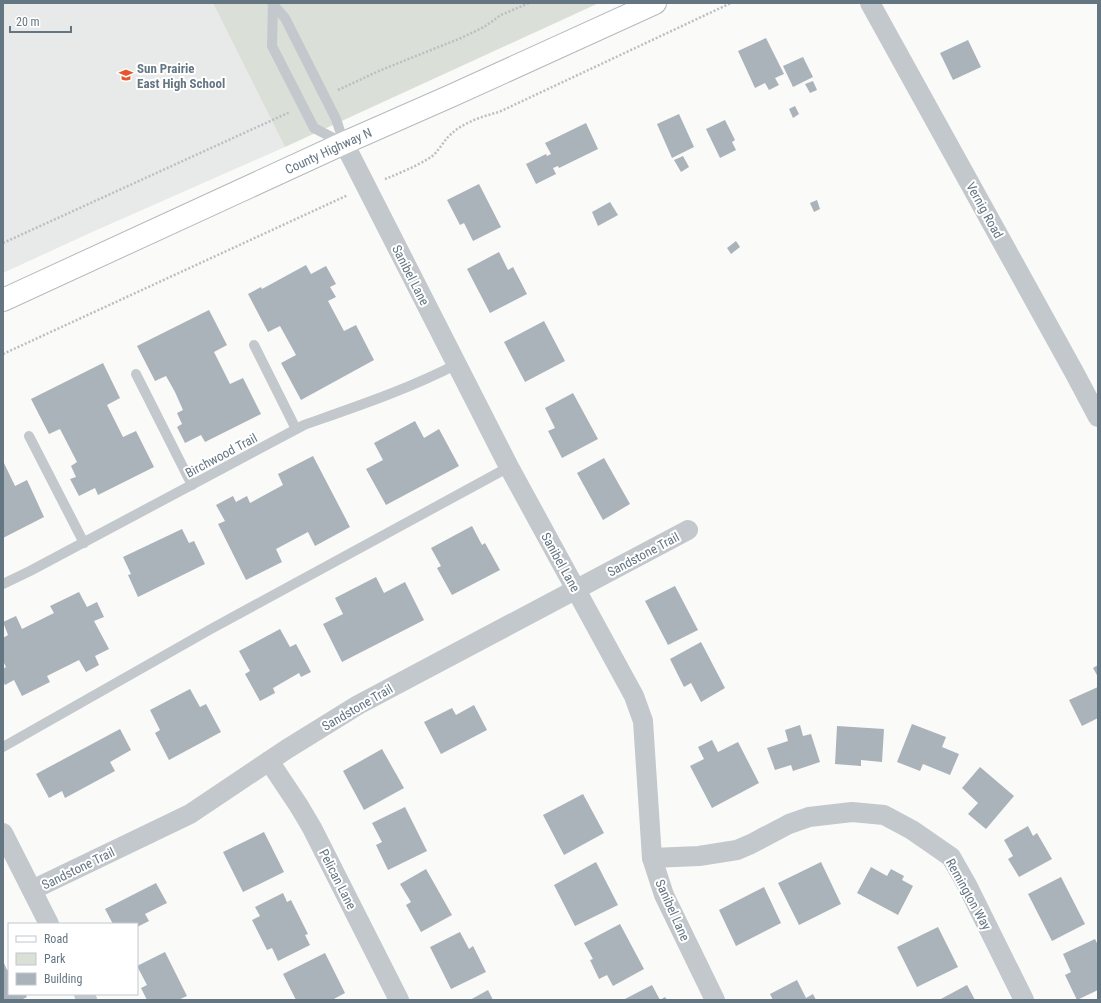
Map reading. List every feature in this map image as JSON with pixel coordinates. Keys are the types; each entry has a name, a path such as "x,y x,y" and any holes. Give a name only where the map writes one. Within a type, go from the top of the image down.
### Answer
{"main road":[{"name":"County Highway N","path":"3,300 344,143 655,3"}],"street":[{"name":"Vernig Road","path":"870,3 1098,417"},
{"name":"Sanibel Lane","path":"344,143 509,467 634,696 643,721 652,858 664,895 715,1000"},
{"name":"Sandstone Trail","path":"32,890 190,814 269,761 358,705 688,530"},
{"name":"Pelican Lane","path":"269,761 312,828 399,1000"},
{"name":"Remington Way","path":"652,858 699,856 737,850 752,844 789,824 816,816 852,812 884,815 912,830 951,857 967,885 1024,1000"},
{"path":"3,833 48,923"}],"lane":[{"path":"272,4 285,18 336,119 344,143"},
{"path":"272,4 272,46 314,128 344,143"},
{"path":"254,345 296,429"},
{"name":"Birchwood Trail","path":"3,584 192,485 304,424 348,409 435,375 457,364"},
{"path":"136,374 192,485"},
{"path":"28,436 84,542"},
{"path":"3,747 218,625 509,467"}],"path":[{"path":"325,96 381,70 461,38 484,27 501,15 529,3"},
{"path":"388,178 432,156 448,137 464,124 483,116 499,112 731,3"},
{"path":"3,243 303,106"},
{"path":"3,354 345,196"}],"shaded area":[{"name":"Sun Prairie East High School","path":"3,3 213,3 285,147 3,273"}],"green space":[{"path":"213,3 599,3 285,147"}],"building":[{"path":"766,38 784,74 775,78 779,85 769,90 765,83 755,88 738,51"},
{"path":"968,40 981,67 953,80 940,53"},
{"path":"803,57 813,77 793,87 783,66"},
{"path":"813,81 817,90 810,93 805,84"},
{"path":"795,106 799,114 793,118 789,109"},
{"path":"679,114 694,147 672,158 657,124"},
{"path":"725,120 735,140 732,142 736,150 720,158 706,129"},
{"path":"586,123 598,149 559,168 558,166 553,168 556,174 536,184 526,164 546,154 547,156 551,154 545,143"},
{"path":"683,156 689,167 681,172 674,160"},
{"path":"479,184 501,227 473,241 464,223 460,225 447,200"},
{"path":"817,200 820,209 814,212 810,203"},
{"path":"610,202 618,215 598,226 592,212"},
{"path":"736,241 740,247 731,254 727,248"},
{"path":"499,252 508,270 513,267 527,294 490,313 467,269"},
{"path":"306,265 311,274 326,266 336,284 330,287 336,297 328,301 344,331 356,325 374,360 301,400 281,363 296,355 280,326 268,332 248,294 261,287 262,289"},
{"path":"209,310 227,345 214,352 230,384 243,378 261,414 205,442 201,435 185,443 177,427 182,424 177,413 183,410 175,392 166,376 155,381 137,346"},
{"path":"544,321 565,361 525,382 504,342"},
{"path":"103,363 120,398 107,405 123,437 136,431 154,467 98,495 95,488 79,496 70,479 76,477 71,466 77,462 60,429 49,434 31,399"},
{"path":"573,393 598,439 562,458 548,431 555,428 545,408"},
{"path":"415,421 424,438 439,429 459,466 386,505 366,469 383,460 374,443"},
{"path":"313,456 350,527 315,546 308,532 276,549 282,562 246,580 218,524 225,521 216,505 233,496 236,502 247,496 250,503 283,485 278,474"},
{"path":"604,458 630,504 603,520 577,473"},
{"path":"3,461 15,486 27,480 44,517 3,538"},
{"path":"472,526 482,545 485,543 500,570 452,595 437,568 441,566 431,548"},
{"path":"182,529 189,543 194,541 205,564 138,597 128,575 131,574 123,557"},
{"path":"376,577 384,593 405,582 424,620 342,662 323,624 343,614 335,598"},
{"path":"675,586 698,630 668,645 645,601"},
{"path":"79,592 87,607 97,602 104,617 94,621 109,649 95,656 99,665 86,672 79,660 47,676 50,682 22,696 14,680 5,685 3,681 3,669 6,667 3,661 3,638 8,635 3,622 16,616 22,629 54,613 50,606"},
{"path":"280,629 290,647 296,644 311,672 301,677 299,673 273,688 275,693 260,701 245,674 250,671 239,651"},
{"path":"701,642 725,688 701,702 691,683 684,687 670,659"},
{"path":"1098,665 1098,677 1093,668"},
{"path":"1098,687 1098,718 1082,726 1069,700"},
{"path":"190,689 200,707 206,704 221,732 169,760 155,733 160,730 150,710"},
{"path":"474,705 487,730 441,754 424,722 452,708 456,715"},
{"path":"912,724 946,737 942,747 959,754 950,775 923,764 920,771 897,762"},
{"path":"800,725 803,736 811,734 820,762 793,771 791,765 775,770 767,748 788,741 785,730"},
{"path":"837,726 884,729 882,762 861,760 861,766 835,764"},
{"path":"120,729 131,750 110,762 115,771 65,798 62,791 49,798 36,774"},
{"path":"712,740 718,752 738,742 759,783 712,808 690,766 704,759 698,747"},
{"path":"382,749 404,788 364,810 343,771"},
{"path":"980,767 1014,796 986,829 968,814 978,803 962,788"},
{"path":"583,794 604,833 564,855 543,815"},
{"path":"405,807 427,851 388,870 376,845 382,842 372,823"},
{"path":"1028,826 1033,836 1037,833 1052,859 1019,877 1008,859 1013,856 1004,840"},
{"path":"264,832 284,872 243,892 223,852"},
{"path":"596,862 618,905 575,926 554,885"},
{"path":"821,862 841,904 799,925 778,883"},
{"path":"871,867 887,876 891,869 904,876 902,880 913,886 898,915 857,893"},
{"path":"426,869 452,915 421,932 406,905 411,902 400,884"},
{"path":"1061,877 1085,924 1052,941 1028,894"},
{"path":"156,883 167,903 145,914 149,921 138,926 138,923 112,923 105,909"},
{"path":"764,887 781,923 736,946 719,910"},
{"path":"283,893 287,902 291,900 308,934 305,935 310,945 278,961 272,948 267,950 252,920 260,916 255,907"},
{"path":"620,924 644,969 613,986 607,975 599,979 590,960 593,959 584,943"},
{"path":"938,927 958,967 917,987 897,947"},
{"path":"460,932 469,949 473,946 486,972 451,989 430,947"},
{"path":"1095,939 1098,945 1098,990 1077,1000 1065,975 1071,972 1063,954"},
{"path":"165,952 187,996 178,1000 147,1000 141,988 147,985 138,966"},
{"path":"325,953 345,993 332,1000 296,1000 283,974"},
{"path":"3,961 8,970 8,995 26,995 27,997 21,1000 3,1000"},
{"path":"797,980 806,998 813,994 816,1000 773,1000 770,994"},
{"path":"652,985 660,1000 623,1000"},
{"path":"967,985 975,1000 939,1000"},
{"path":"488,990 493,1000 470,1000"},
{"path":"665,997 667,1000 660,1000"}],"place":[{"name":"Sun Prairie East High School","path":"126,75"}]}
